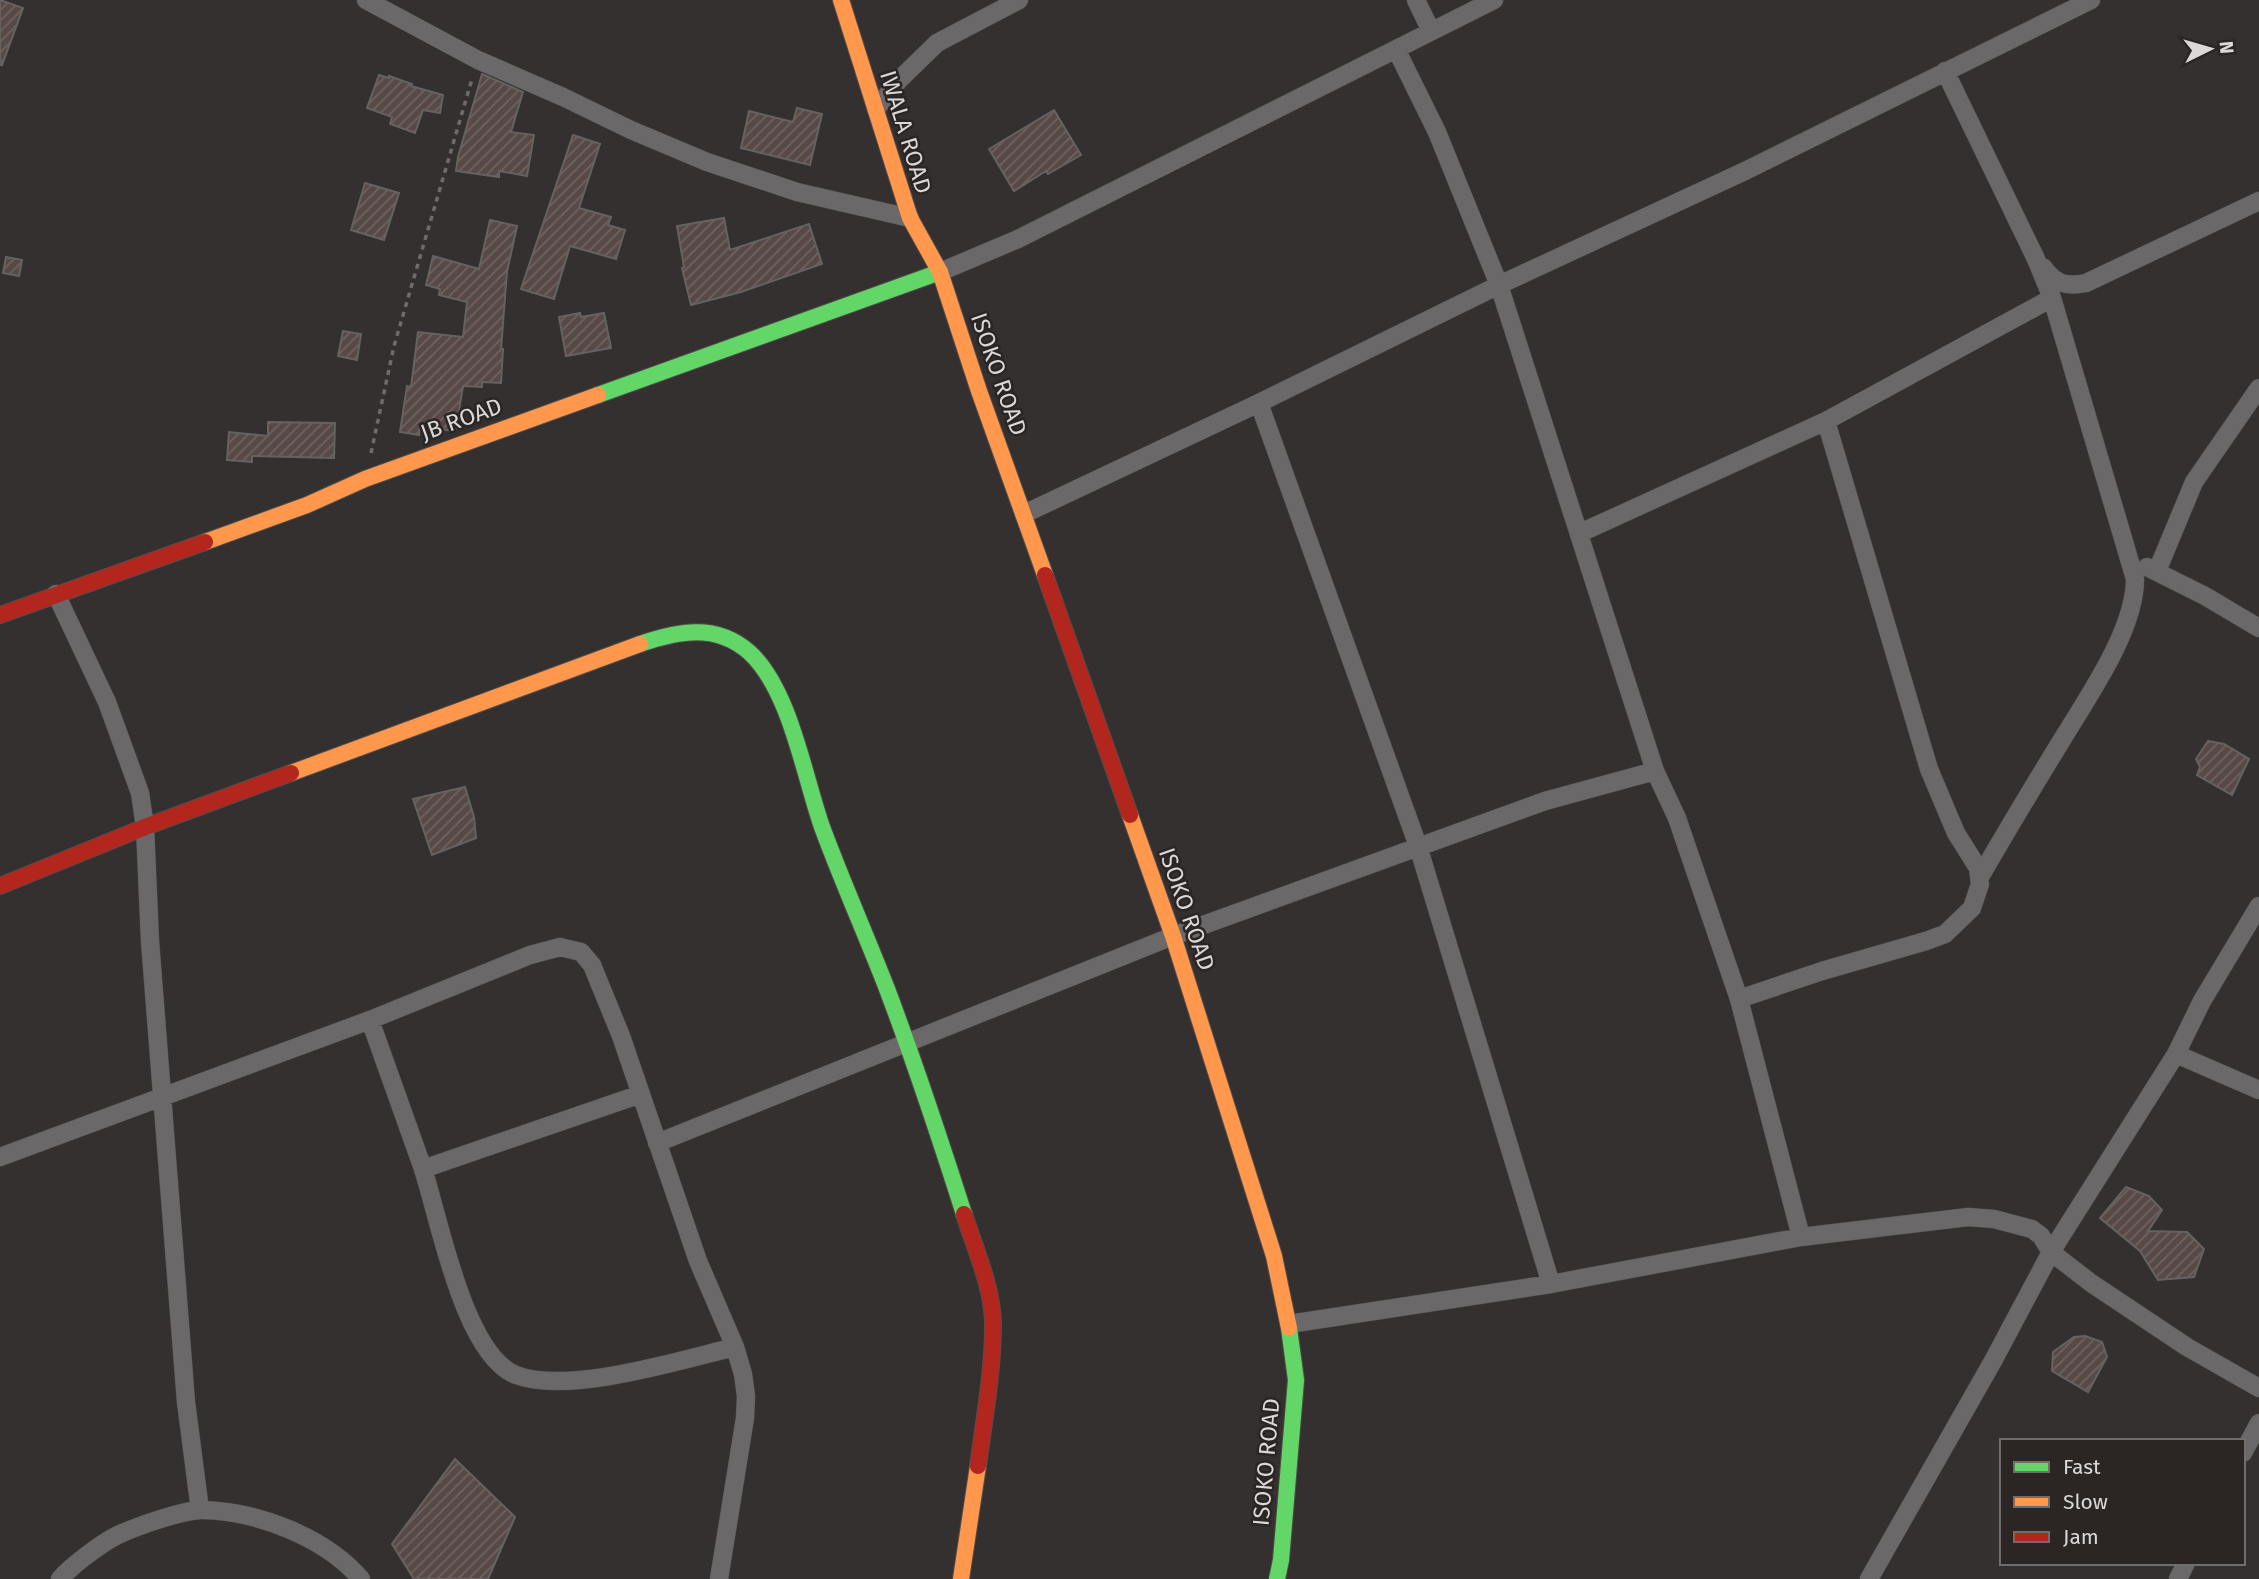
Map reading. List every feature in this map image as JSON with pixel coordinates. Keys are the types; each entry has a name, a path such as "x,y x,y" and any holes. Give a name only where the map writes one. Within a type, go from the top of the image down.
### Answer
{"street":[{"path":"366,0 478,60 707,162 797,192 910,218"},
{"name":"IWALA ROAD","path":"841,0 910,218 940,272"},
{"path":"876,109 899,80 937,43 1020,0"},
{"path":"1416,0 1431,31"},
{"path":"940,272 1018,239 1494,0"},
{"path":"1024,514 1499,285 1745,170 2081,2"},
{"path":"1396,49 1437,132 1499,285 1655,771 1677,818 1739,999 1801,1237"},
{"path":"1945,71 2036,259 2052,298 2135,579 2131,611 2102,672 1980,877"},
{"path":"2036,259 2048,275 2061,284 2086,283 2259,201"},
{"name":"JB ROAD","path":"0,615 307,505 365,479 940,272"},
{"name":"ISOKO ROAD","path":"940,272 979,391 1173,936 1274,1256 1289,1325 1296,1380 1281,1560 1277,1579"},
{"path":"1580,533 1826,421 2052,298"},
{"path":"2157,571 2194,482 2259,388"},
{"path":"1259,403 1418,846 1551,1284"},
{"path":"1739,999 1945,934 1972,908 1979,892 1978,868 1956,833 1929,769 1826,421"},
{"path":"2131,561 2205,596 2259,628"},
{"path":"55,594 107,702 140,793 145,827 149,929 186,1402 200,1510"},
{"path":"0,886 145,827 667,636 696,630 720,633 751,653 770,680 788,719 821,823 906,1042 986,1283 993,1323 989,1379 961,1579"},
{"path":"657,1143 1173,936 1545,801 1655,771"},
{"path":"1868,1579 1993,1361 2051,1252 2176,1054 2202,1001 2259,906"},
{"path":"0,1157 370,1020 530,955 545,950 570,948 581,952 592,965 621,1036 698,1261 736,1347 743,1374 745,1418 719,1579"},
{"path":"370,1020 423,1169 457,1287 470,1319 486,1348 498,1362 514,1374 535,1380 557,1381 643,1369 736,1347"},
{"path":"2176,1054 2259,1090"},
{"path":"423,1169 641,1094"},
{"path":"1289,1325 1551,1284 1801,1237 1968,1217 1994,1219 2032,1229 2041,1236 2051,1252 2091,1283 2187,1347 2259,1388"},
{"path":"2245,1449 2259,1423"},
{"path":"60,1579 68,1570 118,1534 200,1510 238,1514 297,1531 349,1564 361,1579"}],"path":[{"path":"365,479 394,346 478,60"}],"building":[{"path":"0,0 23,8 2,65 0,65"},
{"path":"482,74 523,92 511,132 534,135 527,176 499,171 499,177 456,171"},
{"path":"379,75 443,95 440,113 423,110 415,133 390,124 392,117 367,108"},
{"path":"797,108 822,114 810,165 741,148 749,111 793,122"},
{"path":"1054,110 1081,155 1048,174 1046,171 1014,191 989,149"},
{"path":"573,135 600,144 579,208 611,217 608,225 625,230 616,259 570,246 554,299 521,289"},
{"path":"365,183 399,193 384,240 351,230"},
{"path":"724,218 730,250 809,224 822,264 741,292 691,305 682,268 684,267 677,226"},
{"path":"490,220 517,226 507,272 501,383 482,382 482,387 463,386 456,429 453,431 420,426 419,435 400,432 407,386 411,387 418,332 463,337 467,302 439,295 440,289 426,285 433,256 479,269"},
{"path":"6,257 22,260 19,276 3,273"},
{"path":"580,313 581,317 604,313 611,348 566,356 559,317"},
{"path":"343,331 361,334 357,360 338,356"},
{"path":"268,422 335,423 334,458 252,456 252,462 227,460 229,432 268,436"},
{"path":"2208,741 2224,744 2249,759 2232,795 2197,775 2200,767 2196,759"},
{"path":"465,787 474,817 476,838 432,855 413,799"},
{"path":"2126,1187 2149,1196 2162,1210 2148,1231 2187,1232 2204,1249 2194,1277 2158,1280 2140,1251 2100,1218"},
{"path":"2085,1336 2102,1342 2107,1357 2088,1392 2052,1371 2053,1352 2074,1337"},
{"path":"455,1459 515,1517 488,1579 414,1579 392,1544"}],"traffic: fast":[{"path":"598,395 940,272"},
{"path":"640,644 682,633 710,633 723,637 749,652 775,688 794,734 822,827 887,989 964,1214"},
{"path":"1277,1579 1281,1560 1296,1380 1289,1328"}],"traffic: slow":[{"path":"841,0 910,218 940,272 979,391 1045,575"},
{"path":"205,542 307,505 365,479 598,395"},
{"path":"291,773 640,644"},
{"path":"1130,815 1173,936 1274,1256 1289,1328"},
{"path":"961,1579 978,1466"}],"traffic: jam":[{"path":"0,615 205,542"},
{"path":"1045,575 1130,815"},
{"path":"0,886 145,827 291,773"},
{"path":"964,1214 987,1283 993,1325 990,1378 978,1466"}]}
